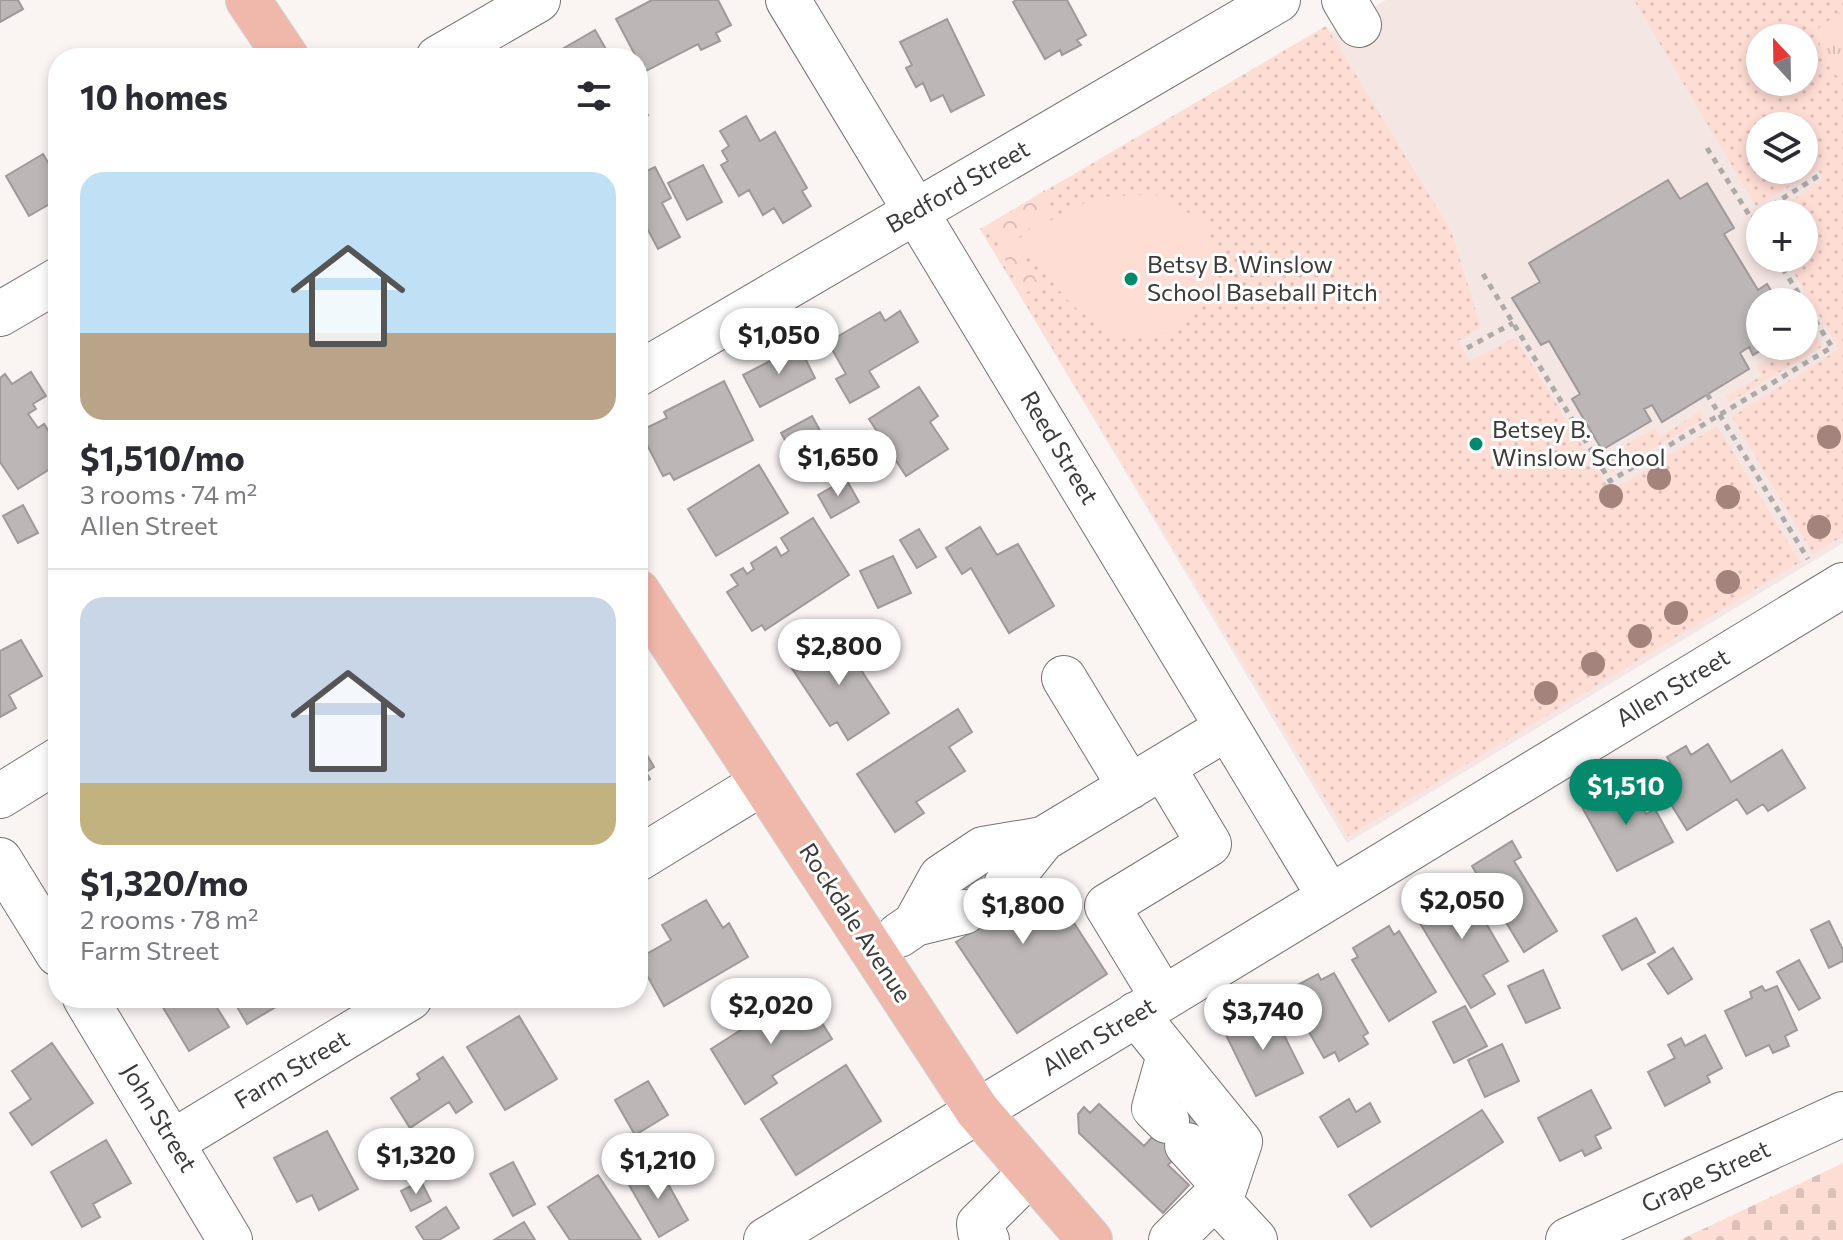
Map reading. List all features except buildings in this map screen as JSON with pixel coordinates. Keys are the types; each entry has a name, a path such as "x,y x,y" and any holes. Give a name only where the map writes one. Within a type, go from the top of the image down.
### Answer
{"main road":[{"path":"248,0 280,48"},
{"name":"Rockdale Avenue","path":"648,607 977,1110 1029,1174 1090,1240"}],"street":[{"path":"455,48 538,0"},
{"name":"Reed Street","path":"788,0 1329,896"},
{"name":"Bedford Street","path":"648,368 1278,0"},
{"path":"0,314 48,286"},
{"name":"Allen Street","path":"766,1240 1836,590"},
{"path":"1064,678 1146,777 1209,844 1107,906 1169,1055 1240,1142 1220,1192 1171,1240"},
{"path":"1006,885 1043,839 1227,728"},
{"path":"0,796 48,766"},
{"path":"648,853 762,783"},
{"path":"915,924 941,877 983,849 1043,839"},
{"path":"0,860 48,938"},
{"path":"874,953 915,924 964,912"},
{"name":"John Street","path":"91,1008 174,1141 230,1240"},
{"name":"Farm Street","path":"174,1141 393,1008"},
{"path":"1169,1055 1154,1108 1177,1133 1255,1240"},
{"name":"Grape Street","path":"1568,1240 1843,1114"},
{"path":"987,1240 980,1232 979,1224 1029,1174"}],"path":[{"path":"1707,148 1746,209"},
{"path":"1780,200 1805,184"},
{"path":"1483,274 1610,481 1811,360"},
{"path":"1467,348 1513,323"},
{"path":"1818,324 1832,347 1818,356"},
{"path":"1707,394 1836,590"}],"shaded area":[{"name":"Betsey B. Winslow School","path":"1386,0 1843,0 1843,543 1347,843 983,234"}],"green space":[{"path":"1634,0 1843,0 1843,536 1813,554 1732,417 1839,349 1818,314 1818,288 1803,288 1793,272 1818,272 1818,200 1792,200 1823,179 1818,170 1818,112 1746,112 1746,184 1794,184 1766,200 1752,200"},
{"path":"1843,10 1843,82 1824,58 1819,28"},
{"name":"Betsey B. Winslow School","path":"1326,26 1451,231 1481,327 1458,341 1470,361 1515,338 1611,491 1717,426 1800,562 1348,836 980,229"},
{"path":"1045,190 1049,198 1048,212 1016,240 1039,286 1022,295 989,226"},
{"name":"Betsy B. Winslow School Baseball Pitch","path":"1155,194 1208,224 1215,261 1212,296 1159,338 1113,337 1071,304 1025,250 1026,237 1064,212 1098,197"},
{"path":"1767,360 1800,360 1730,402 1726,396 1762,376 1757,366"},
{"path":"1700,411 1702,420 1611,473 1598,450 1601,449 1606,456 1655,428 1661,437"},
{"path":"1843,1163 1843,1240 1680,1240"}],"place":[{"name":"Betsy B. Winslow School Baseball Pitch","path":"1131,279"},
{"name":"Betsey B. Winslow School","path":"1476,444"}]}
